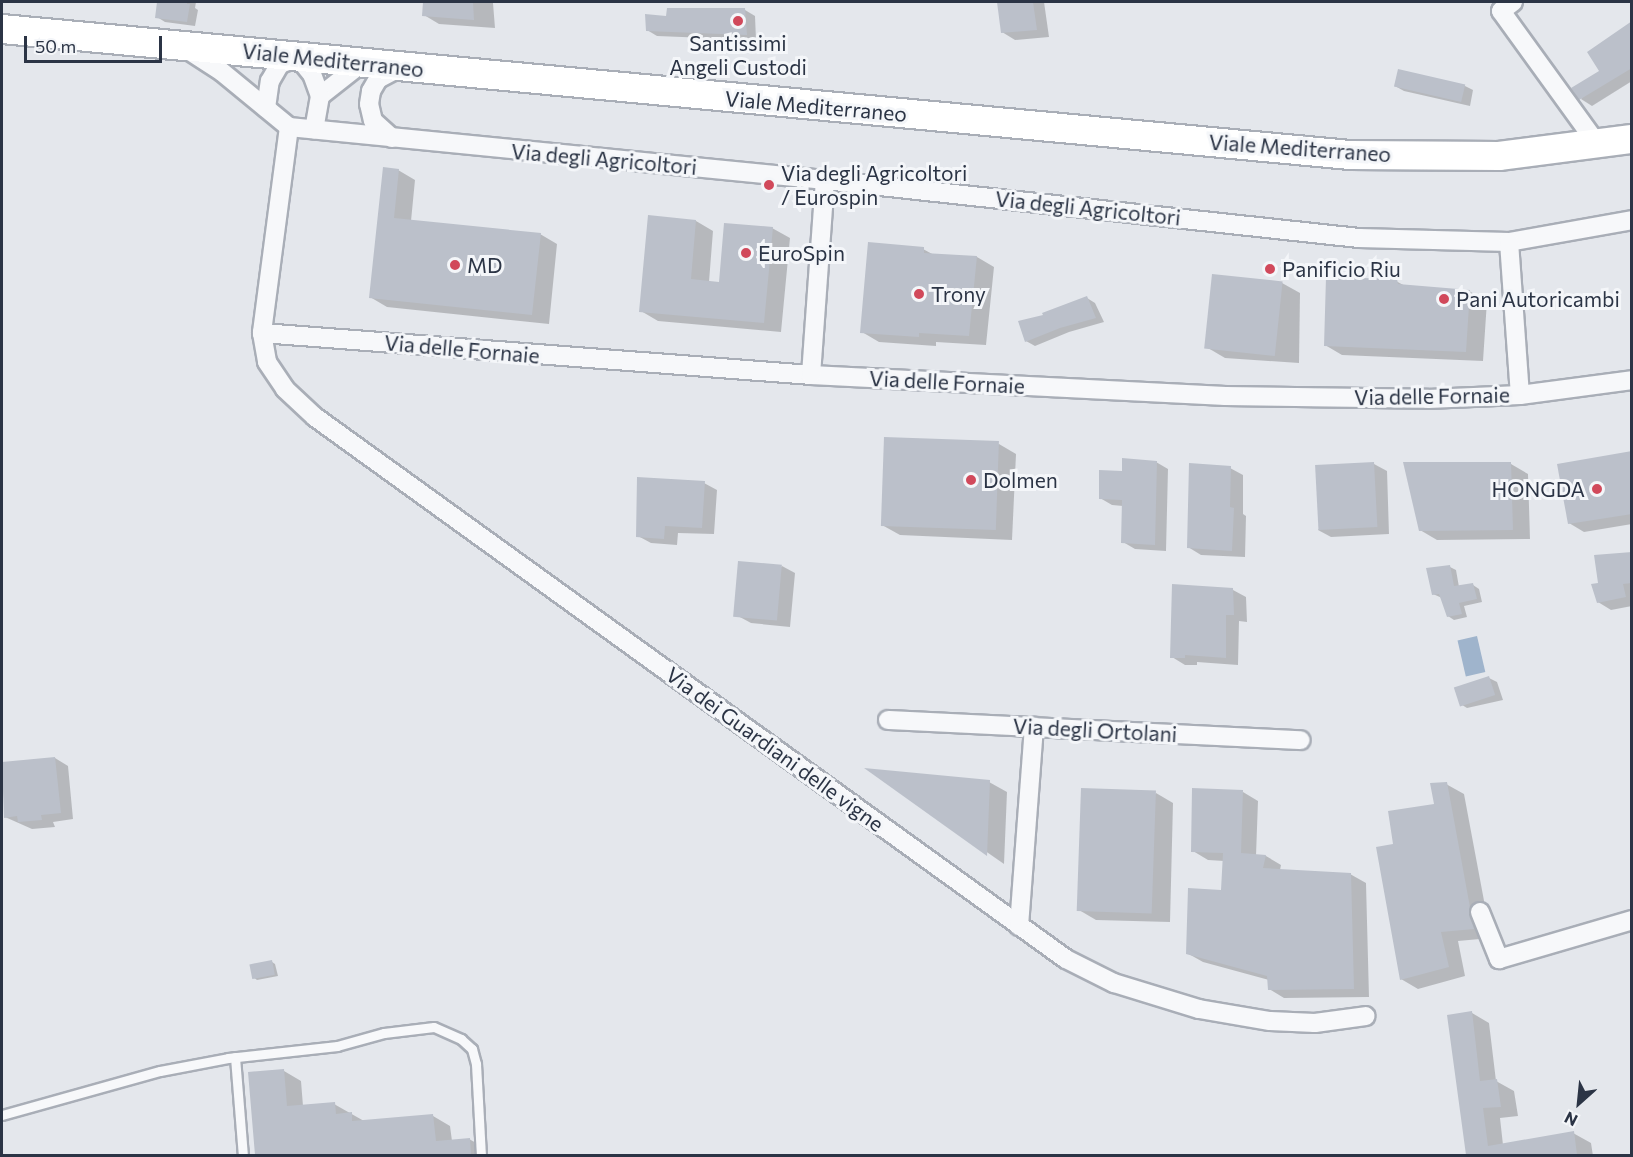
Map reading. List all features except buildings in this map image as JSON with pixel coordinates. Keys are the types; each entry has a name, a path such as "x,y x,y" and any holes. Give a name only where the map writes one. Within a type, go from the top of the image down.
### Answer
{"main road":[{"name":"Viale Mediterraneo","path":"2,29 176,43 399,68 1351,155 1499,156 1632,139"}],"street":[{"path":"1513,2 1501,11 1598,145"},
{"path":"176,43 222,72 289,127"},
{"path":"266,108 270,81 280,64 298,57 312,74 320,96 314,129"},
{"path":"320,96 362,63"},
{"path":"392,138 374,121 369,104 371,91 378,79 399,68"},
{"name":"Via degli Agricoltori","path":"289,127 825,180 1359,238 1509,242 1632,220"},
{"name":"Via dei Guardiani delle vigne","path":"289,127 262,333 267,362 285,389 315,417 1066,959 1114,982 1199,1009 1270,1021 1315,1023 1366,1016"},
{"path":"812,375 825,180"},
{"path":"1509,242 1520,395"},
{"name":"Via delle Fornaie","path":"262,333 812,375 1225,396 1428,399 1520,395 1632,380"},
{"name":"Via degli Ortolani","path":"888,720 1302,740"},
{"path":"1019,926 1034,727"},
{"path":"1480,912 1499,959 1632,921"}],"lane":[{"path":"2,1115 160,1071 235,1057 337,1046 384,1033 434,1027 448,1031 472,1048 476,1064 482,1155"},
{"path":"235,1057 243,1155"}],"water":[{"path":"1477,636 1485,672 1466,677 1458,640"}],"place":[{"name":"Santissimi Angeli Custodi","path":"738,21"},
{"name":"Via degli Agricoltori / Eurospin","path":"769,185"},
{"name":"EuroSpin","path":"746,253"},
{"name":"MD","path":"455,265"},
{"name":"Panificio Riu","path":"1270,269"},
{"name":"Trony","path":"919,294"},
{"name":"Pani Autoricambi","path":"1444,299"},
{"name":"Dolmen","path":"971,480"},
{"name":"HONGDA","path":"1597,489"}]}
